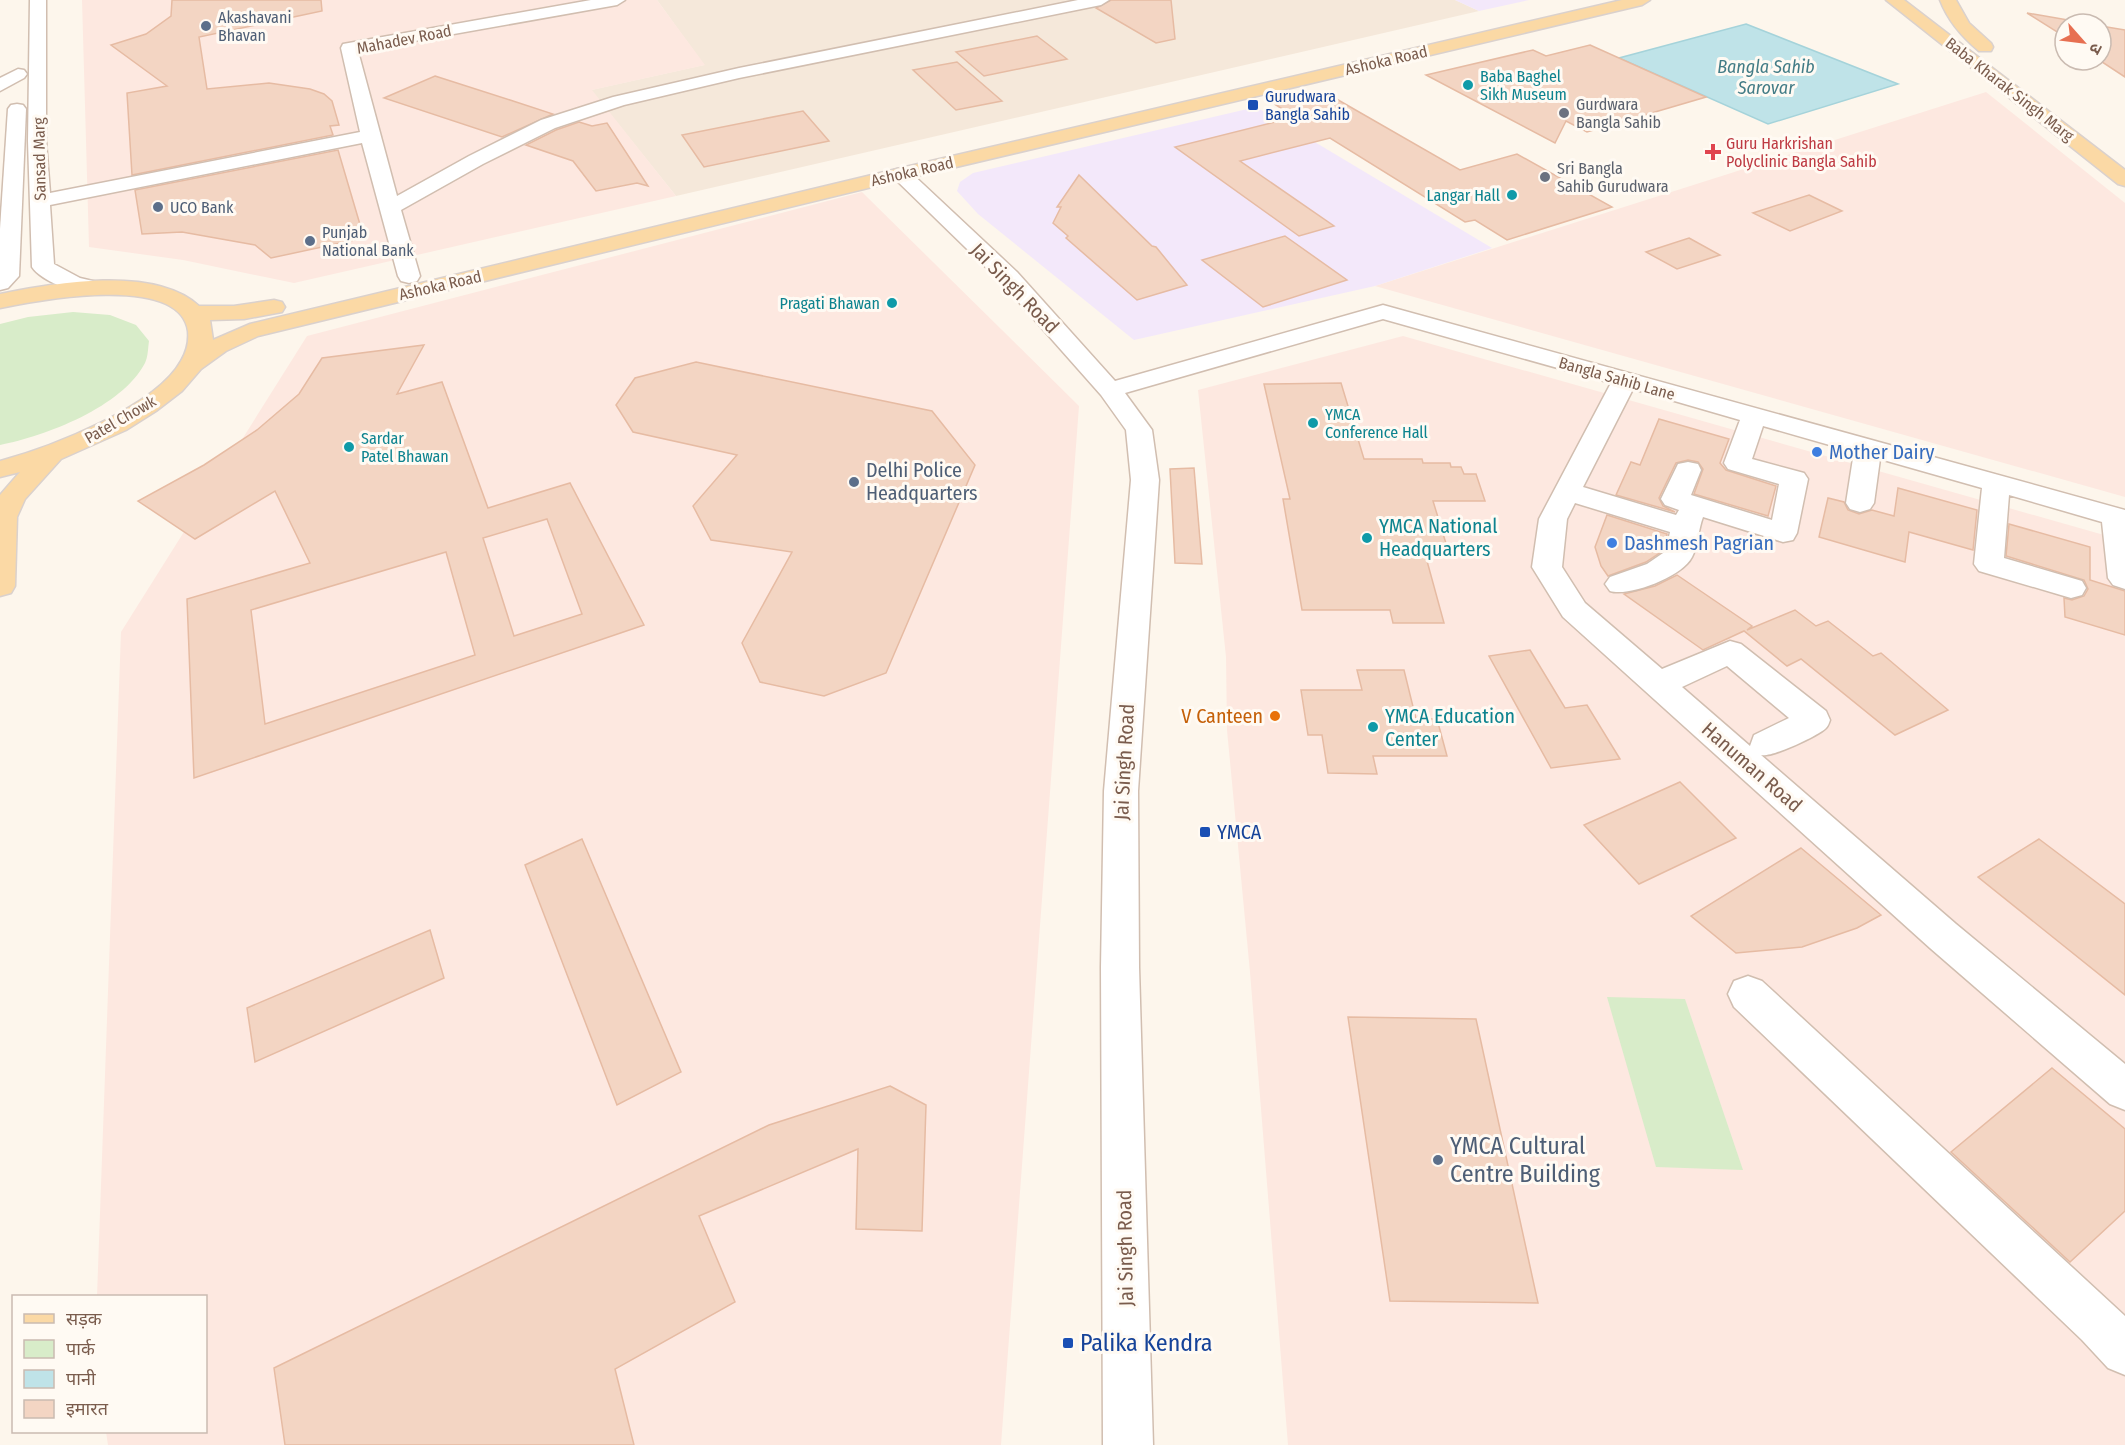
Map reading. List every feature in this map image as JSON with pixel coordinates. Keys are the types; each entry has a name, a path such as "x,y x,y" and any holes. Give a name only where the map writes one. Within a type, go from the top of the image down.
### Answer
{"main road":[{"name":"Ashoka Road","path":"193,312 217,315 246,314 1594,0"},
{"name":"Ashoka Road","path":"191,365 218,346 250,331 1151,116 1211,112 1327,83 1348,69 1642,0"},
{"path":"1896,0 1922,1"},
{"name":"Baba Kharak Singh Marg","path":"1896,0 2121,172"},
{"path":"1936,0 1947,0"},
{"name":"Baba Kharak Singh Marg","path":"1947,0 1953,14 1975,39 1995,55"},
{"path":"0,302 38,293 89,287 117,287 163,295 180,302 193,312"},
{"name":"Patel Chowk","path":"0,469 51,454 98,434 139,412 170,388 191,365 201,343 200,324 193,312"},
{"path":"0,586 3,517 13,496 51,454"}],"street":[{"name":"Sansad Marg","path":"38,0 14,101 39,201 43,267 72,283 89,287"},
{"name":"Mahadev Road","path":"409,276 370,136 350,48 617,0"},
{"path":"390,208 476,159 548,124 619,101 740,73 1101,0"},
{"name":"Sansad Marg","path":"0,284 8,276 14,101 19,53"},
{"path":"0,86 18,74"},
{"path":"39,201 370,136"},
{"name":"Jai Singh Road","path":"901,174 1009,277 1110,390 1139,430 1145,480 1121,791 1120,967 1128,1445"},
{"name":"Bangla Sahib Lane","path":"1110,390 1383,312 2121,518"},
{"name":"Hanuman Road","path":"1625,380 1553,519 1547,567 1574,610 1943,936 2125,1090"},
{"path":"1567,492 1782,533 1794,479 1737,463 1754,416"},
{"path":"1860,503 1868,448"},
{"path":"1688,470 1675,500 1690,516"},
{"path":"1996,483 1989,564 2071,588"},
{"path":"1620,584 1657,571 1679,555 1690,516"},
{"path":"2121,518 2123,578 2125,579"},
{"path":"1658,684 1730,652 1814,720 1766,744"},
{"path":"1748,994 2099,1323 2125,1351"}],"shaded area":[{"path":"82,0 657,0 705,65 592,90 676,196 294,283 183,260 89,247"},
{"path":"657,0 1455,0 1479,11 676,196 591,90 704,65"},
{"path":"1455,0 1529,0 1479,11"},
{"path":"1986,92 2125,203 2125,497 1375,286"},
{"path":"1256,107 1492,248 1375,286 1134,340 978,214 957,191 960,182 973,173"},
{"path":"862,192 1079,406 1001,1445 108,1445 106,1433 207,1433 207,1295 97,1295 121,632 307,336"},
{"path":"1403,336 2125,541 2125,1445 1288,1445 1250,972 1227,730 1226,657 1198,390"}],"green space":[{"path":"73,312 110,315 136,325 149,341 145,363 134,379 101,406 60,427 0,445 0,324 28,317"},
{"path":"1607,997 1685,999 1743,1170 1656,1167"}],"water":[{"name":"Bangla Sahib Sarovar","path":"1746,24 1898,84 1768,124 1619,58"}],"building":[{"path":"172,0 321,0 322,11 199,37 207,89 269,83 310,89 324,94 332,101 339,125 330,126 333,135 132,175 127,93 167,86 111,45 146,34 171,16"},
{"path":"1111,0 1171,0 1175,39 1156,43 1096,8"},
{"path":"2027,13 2053,17 2053,29"},
{"path":"2113,28 2125,30 2125,77 2113,69"},
{"path":"1037,36 1067,59 984,76 956,52"},
{"path":"1590,45 1706,97 1587,132 1566,121 1555,143 1426,75 1533,50 1546,56"},
{"path":"957,62 1002,101 956,110 913,70"},
{"path":"435,76 553,114 502,137 384,98"},
{"path":"1326,93 1460,170 1517,154 1612,207 1507,240 1475,220 1465,222 1330,138 1240,161 1334,226 1299,236 1175,147 1295,117 1276,105"},
{"path":"803,111 829,141 704,167 682,135"},
{"path":"579,122 592,126 607,123 648,186 637,183 596,191 573,161 526,145 556,130"},
{"path":"338,150 364,238 271,258 255,245 182,232 142,234 135,190"},
{"path":"1079,175 1152,246 1156,247 1187,285 1137,300 1066,238 1068,236 1053,223 1061,207 1057,207"},
{"path":"1809,195 1842,211 1790,231 1753,213"},
{"path":"1285,236 1347,280 1263,307 1202,260"},
{"path":"1689,238 1720,255 1677,269 1646,252"},
{"path":"424,345 397,394 442,382 488,508 570,483 644,625 194,778 187,599 310,563 275,491 195,539 138,501 204,465 257,430 299,394 322,358","holes":["547,519 582,614 514,636 483,538","446,552 475,655 265,724 251,610"]},
{"name":"Delhi Police Headquarters","path":"696,362 932,411 975,465 886,673 824,696 760,682 742,643 792,552 711,540 693,506 737,455 633,432 616,405 635,378"},
{"name":"YMCA National Headquarters","path":"1341,383 1364,459 1422,459 1423,463 1450,463 1451,467 1461,467 1464,474 1476,474 1485,501 1433,501 1448,550 1424,550 1444,623 1393,623 1390,610 1302,610 1283,499 1290,499 1264,384"},
{"path":"1659,419 1729,439 1720,463 1726,470 1776,486 1768,516 1694,494 1703,469 1698,462 1688,460 1676,463 1659,498 1663,506 1675,512 1616,495 1631,462 1640,465"},
{"path":"1194,468 1202,564 1175,563 1170,469"},
{"path":"1898,488 1977,510 1973,550 1909,532 1905,562 1819,537 1828,498 1844,502 1848,510 1859,514 1872,510 1894,516"},
{"path":"1607,515 1667,534 1664,550 1646,562 1608,576 1601,566 1595,547"},
{"path":"2009,524 2090,547 2090,580 2125,591 2125,635 2065,617 2064,598 2072,600 2084,596 2088,589 2084,580 2006,556"},
{"path":"1677,575 1752,626 1747,630 1795,610 1816,626 1828,621 1873,656 1881,653 1948,710 1895,735 1801,659 1787,666 1744,631 1703,650 1624,594 1655,586"},
{"path":"1530,650 1565,708 1587,705 1620,759 1551,768 1489,656"},
{"name":"YMCA Education Center","path":"1357,670 1404,670 1416,719 1437,719 1447,756 1373,756 1377,774 1328,773 1322,735 1308,735 1301,690 1362,690"},
{"path":"1680,782 1736,838 1639,884 1584,825"},
{"path":"582,839 681,1072 617,1105 525,865"},
{"path":"2039,839 2125,904 2125,995 1978,877"},
{"path":"1801,848 1881,915 1857,928 1802,947 1736,953 1691,916"},
{"path":"430,930 444,978 255,1062 247,1008"},
{"name":"YMCA Cultural Centre Building","path":"1348,1017 1476,1019 1538,1303 1390,1301"},
{"path":"2052,1068 2125,1129 2125,1211 2070,1262 1951,1152"},
{"path":"890,1086 926,1105 922,1231 856,1229 858,1149 699,1216 735,1302 615,1369 634,1445 285,1445 274,1368 769,1125"}],"place":[{"name":"Akashavani Bhavan","path":"206,26"},
{"name":"Baba Baghel Sikh Museum","path":"1468,85"},
{"name":"Gurudwara Bangla Sahib","path":"1253,105"},
{"name":"Gurdwara Bangla Sahib","path":"1564,113"},
{"name":"Guru Harkrishan Polyclinic Bangla Sahib","path":"1713,152"},
{"name":"Sri Bangla Sahib Gurudwara","path":"1545,177"},
{"name":"Langar Hall","path":"1512,195"},
{"name":"UCO Bank","path":"158,207"},
{"name":"Punjab National Bank","path":"310,241"},
{"name":"Pragati Bhawan","path":"892,303"},
{"name":"YMCA Conference Hall","path":"1313,423"},
{"name":"Sardar Patel Bhawan","path":"349,447"},
{"name":"Mother Dairy","path":"1817,452"},
{"name":"Delhi Police Headquarters","path":"854,482"},
{"name":"YMCA National Headquarters","path":"1367,538"},
{"name":"Dashmesh Pagrian","path":"1612,543"},
{"name":"V Canteen","path":"1275,716"},
{"name":"YMCA Education Center","path":"1373,727"},
{"name":"YMCA","path":"1205,832"},
{"name":"YMCA Cultural Centre Building","path":"1438,1160"},
{"name":"Palika Kendra","path":"1068,1343"}]}
